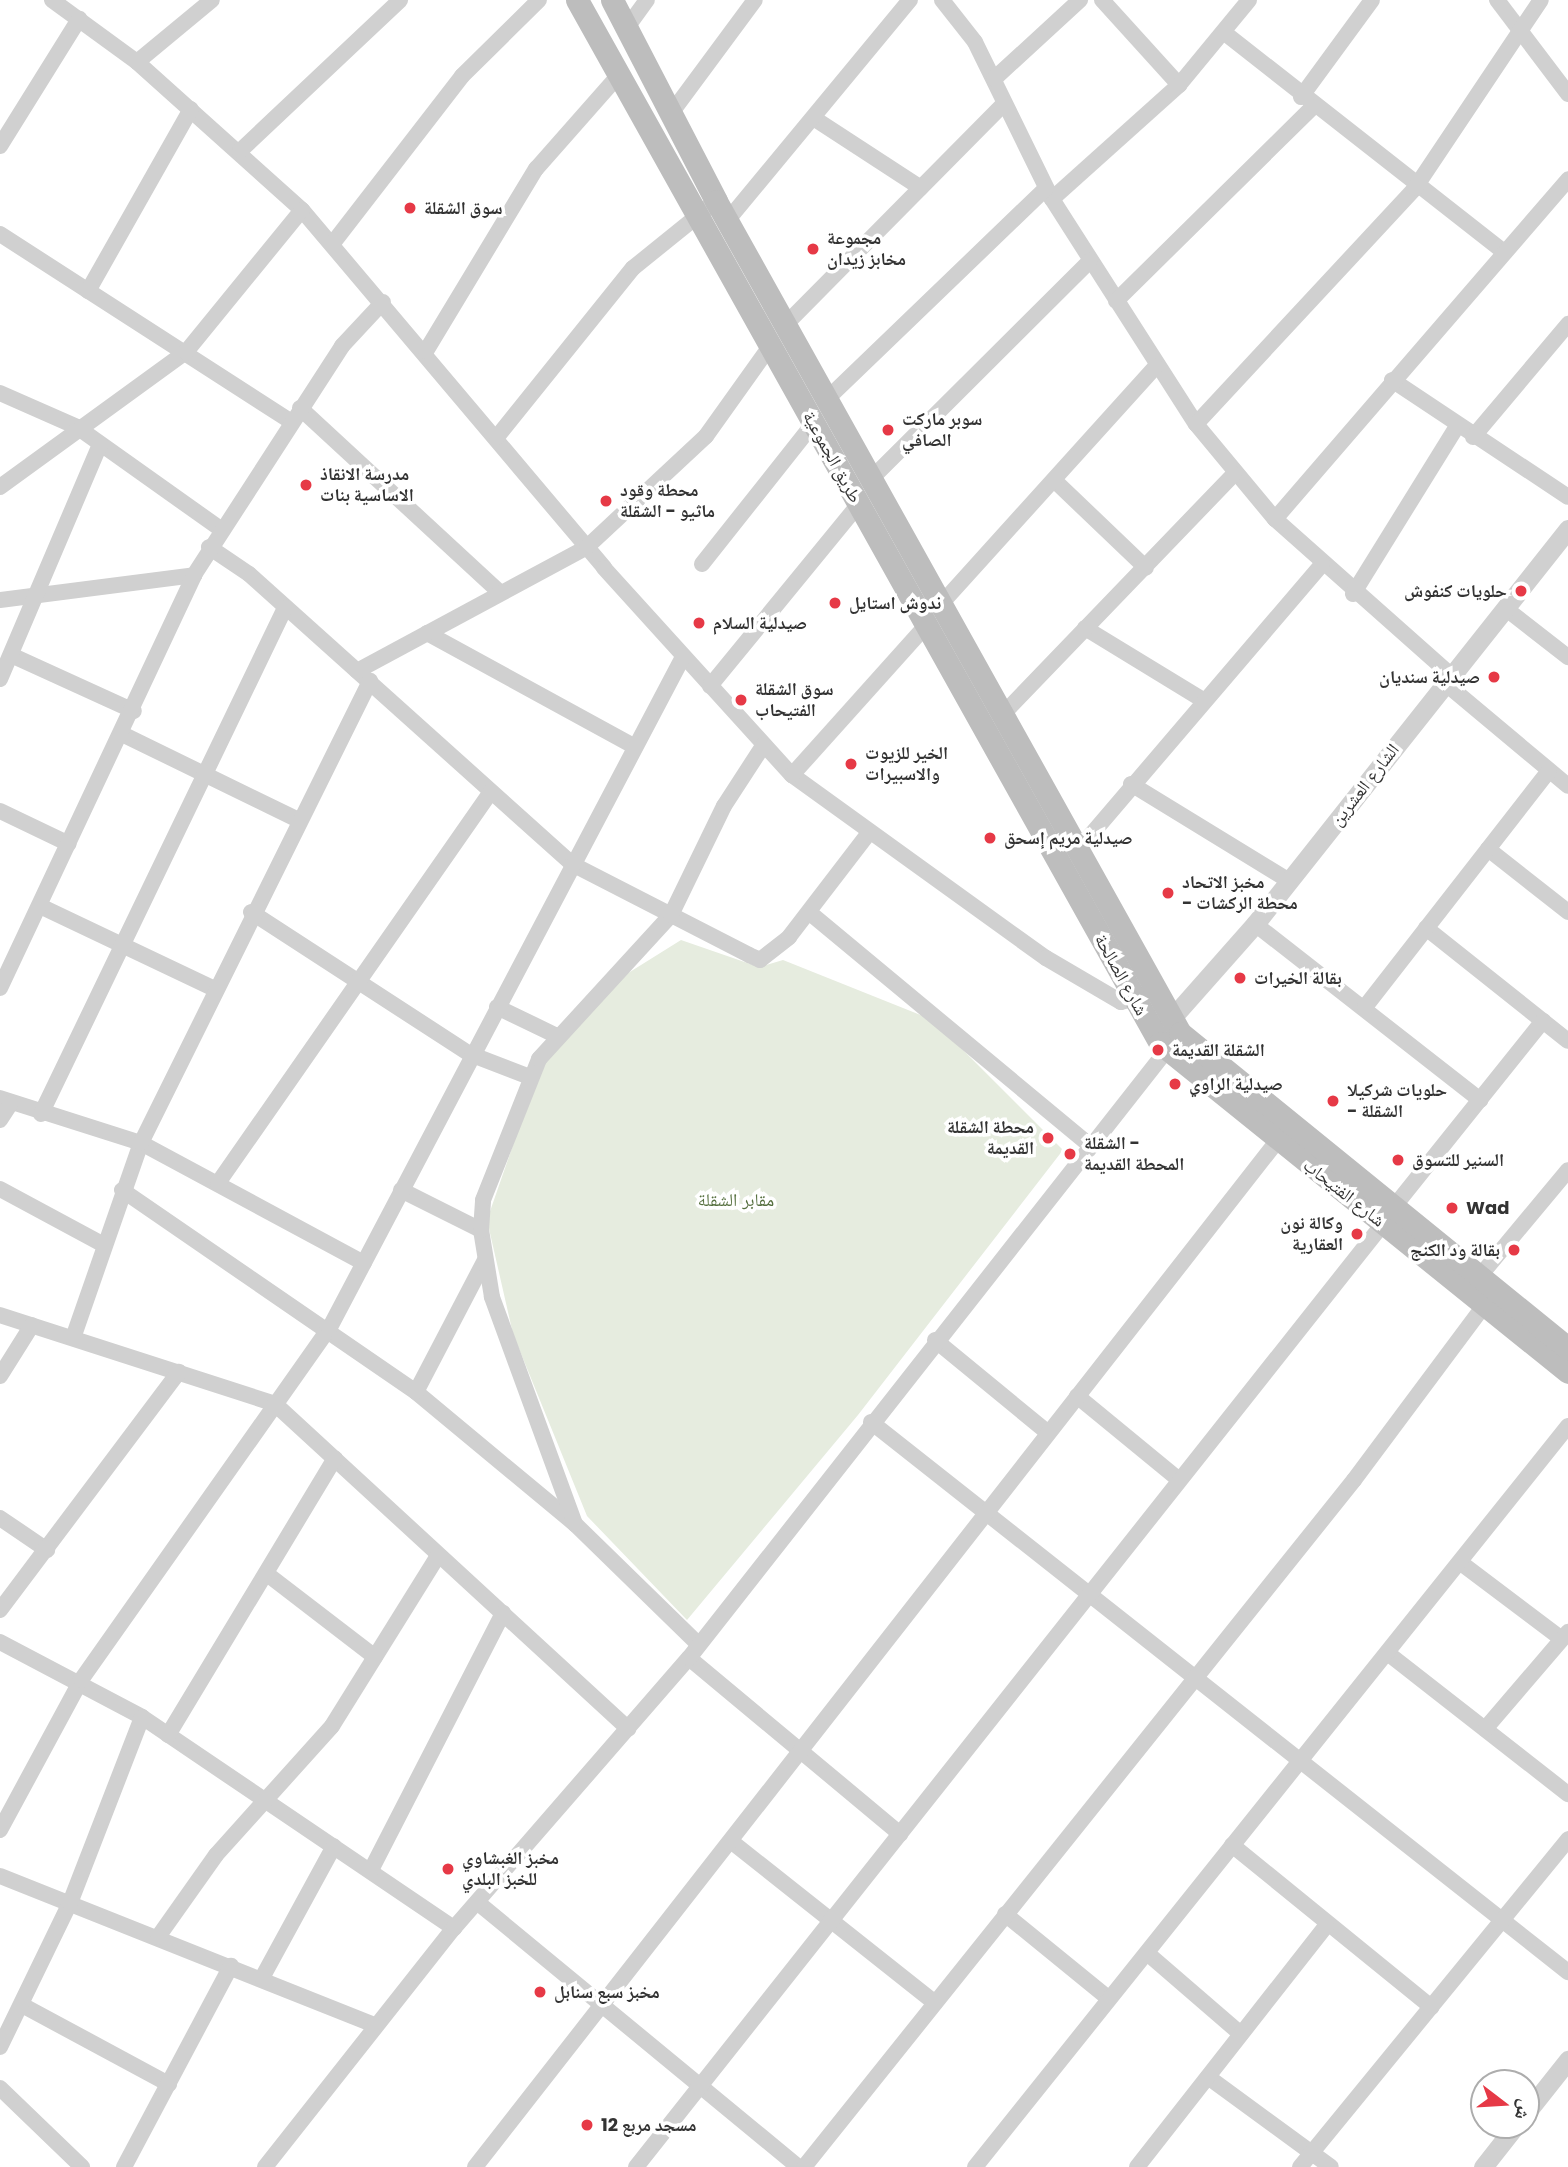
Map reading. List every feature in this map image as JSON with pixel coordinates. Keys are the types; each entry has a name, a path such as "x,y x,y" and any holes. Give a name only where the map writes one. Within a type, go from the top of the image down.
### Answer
{"main road":[{"name":"طريق الجموعية","path":"577,0 618,76 714,212 786,324 1005,712 1106,901"},
{"name":"طريق الجموعية","path":"612,0 672,112 771,345 1086,914"},
{"name":"شارع الصالحة","path":"1106,901 1145,995"},
{"name":"شارع الصالحة","path":"1086,914 1145,995 1168,1035"},
{"name":"شارع الفتيحاب","path":"1168,1035 1278,1140 1479,1277 1568,1348"},
{"name":"شارع الفتيحاب","path":"1168,1035 1388,1216 1485,1304 1568,1372"}],"street":[{"path":"52,0 137,62 240,151 302,210 426,351 587,547 763,746 792,775 868,834 1046,958 1121,1002 1145,995"},
{"path":"137,62 212,0"},
{"path":"240,151 400,0"},
{"path":"333,243 462,76 539,0"},
{"path":"628,26 646,0"},
{"path":"672,112 755,0"},
{"path":"497,437 612,291 714,212 815,119 910,0"},
{"path":"942,0 994,79 1003,104 1049,193 1090,261 1156,366 1234,474 1275,519 1353,594 1568,786"},
{"path":"994,79 1080,0"},
{"path":"1102,0 1179,85"},
{"path":"1117,17 1125,0"},
{"path":"827,398 1049,193 1179,85 1226,34 1249,0"},
{"path":"1116,301 1307,102 1372,0"},
{"path":"1497,0 1522,29 1568,94"},
{"path":"1196,424 1415,188 1541,0"},
{"path":"0,146 79,19"},
{"path":"1226,34 1415,188 1504,252"},
{"path":"426,351 536,169 618,76"},
{"path":"786,324 1003,104"},
{"path":"88,291 191,109"},
{"path":"815,119 921,188"},
{"path":"1275,519 1392,380 1568,179"},
{"path":"0,487 77,427 186,352 302,210"},
{"path":"0,234 186,352 295,414 498,592"},
{"path":"872,478 1090,261"},
{"path":"0,988 134,710 194,575 219,528 354,330 383,302"},
{"path":"1474,437 1568,324"},
{"path":"73,1338 102,1244 141,1143 363,676 498,592 587,547 706,436 771,345"},
{"path":"942,603 1156,366"},
{"path":"1392,380 1568,498"},
{"path":"0,393 77,427 219,528"},
{"path":"702,564 813,424"},
{"path":"1353,594 1457,426"},
{"path":"0,679 38,596 100,444"},
{"path":"1005,712 1234,474"},
{"path":"1054,480 1146,568"},
{"path":"710,686 858,505"},
{"name":"الشارع العشرين","path":"1168,1035 1568,529"},
{"path":"209,547 363,676 572,864 760,960 810,913 868,834"},
{"path":"1078,850 1203,700 1322,564"},
{"path":"0,600 194,575"},
{"path":"41,1114 285,608"},
{"path":"1505,608 1568,657"},
{"path":"792,775 925,627"},
{"path":"1085,628 1203,700"},
{"path":"427,634 635,747"},
{"path":"11,655 134,710"},
{"path":"0,1830 81,1681 329,1329 470,1054 683,657"},
{"path":"122,734 296,819"},
{"path":"575,1524 530,1412 485,1260 481,1230 495,1166 530,1077 555,1035 671,915 724,806 763,746"},
{"path":"1365,1007 1549,771"},
{"path":"1132,784 1289,881"},
{"path":"218,1184 356,981 491,792"},
{"path":"0,811 69,844"},
{"path":"1488,849 1568,912"},
{"path":"40,906 213,988"},
{"path":"251,912 470,1054 530,1077"},
{"path":"810,913 1089,1145"},
{"path":"1255,924 1365,1007 1480,1100"},
{"path":"1426,928 1568,1041"},
{"path":"497,1007 555,1035"},
{"path":"636,2167 900,1834 1086,1592 1543,1021"},
{"path":"266,2166 454,1928 694,1652 1089,1145 1168,1035"},
{"path":"0,1120 6,1100 41,1114 141,1143 364,1263"},
{"path":"475,2167 604,2008 985,1511 1278,1140"},
{"path":"1479,1277 1567,1174"},
{"path":"0,1189 102,1244"},
{"path":"122,1190 329,1329 416,1392 575,1524 694,1652 802,1752 900,1834"},
{"path":"401,1190 481,1230"},
{"path":"416,1392 485,1260"},
{"path":"804,2167 1196,1677 1485,1304"},
{"path":"0,1315 275,1404 628,1729"},
{"path":"0,1376 32,1325"},
{"path":"935,1340 1047,1432"},
{"path":"0,1610 179,1372"},
{"path":"1077,1396 1177,1478"},
{"path":"872,1422 1504,1918 1568,1972"},
{"path":"975,2167 1108,1998 1390,1655 1568,1426"},
{"path":"169,1735 335,1458"},
{"path":"0,1518 47,1550"},
{"path":"158,1937 216,1855 269,1804 332,1726 438,1556"},
{"path":"1461,1563 1565,1635 1485,1728"},
{"path":"267,1574 376,1657"},
{"path":"371,1871 503,1613"},
{"path":"0,1642 81,1681 142,1717 454,1928"},
{"path":"1390,1655 1568,1794"},
{"path":"0,2047 70,1903 142,1717"},
{"path":"1300,2167 1568,1839"},
{"path":"732,1842 832,1917 935,2003"},
{"path":"1233,1845 1326,1926 1431,2007"},
{"path":"262,1978 334,1846"},
{"path":"0,1876 375,2025"},
{"path":"477,1902 699,2089 798,2167"},
{"path":"1005,1914 1108,1998"},
{"path":"1137,2167 1326,1926"},
{"path":"1147,1953 1241,2034"},
{"path":"124,2167 231,1966"},
{"path":"22,2005 169,2084"},
{"path":"1540,2095 1568,2060"},
{"path":"1208,2077 1331,2167"},
{"path":"0,2088 82,2167"},
{"path":"1483,2167 1505,2139"}],"green space":[{"name":"مقابر الشقلة","path":"681,940 759,967 783,960 933,1020 1063,1150 858,1415 687,1620 587,1516 513,1334 487,1220 547,1047 617,980"}],"place":[{"name":"سوق الشقلة","path":"410,208"},
{"name":"مجموعة مخابز زيدان","path":"813,249"},
{"name":"سوبر ماركت الصافي","path":"888,430"},
{"name":"مدرسة الانقاذ الاساسية بنات","path":"306,485"},
{"name":"محطة وقود ماثيو - الشقلة","path":"606,501"},
{"name":"حلويات كنفوش","path":"1521,591"},
{"name":"ندوش استايل","path":"835,603"},
{"name":"صيدلية السلام","path":"699,623"},
{"name":"صيدلية سنديان","path":"1494,677"},
{"name":"سوق الشقلة الفتيحاب","path":"741,700"},
{"name":"الخير للزيوت والاسبيرات","path":"851,764"},
{"name":"صيدلية مريم إسحق","path":"990,838"},
{"name":"مخبز الاتحاد - محطة الركشات","path":"1168,893"},
{"name":"بقالة الخيرات","path":"1240,978"},
{"name":"الشقلة القديمة","path":"1158,1050"},
{"name":"صيدلية الراوي","path":"1175,1084"},
{"name":"حلويات شركيلا - الشقلة","path":"1333,1101"},
{"name":"محطة الشقلة القديمة","path":"1048,1138"},
{"name":"الشقلة - المحطة القديمة","path":"1070,1154"},
{"name":"السنير للتسوق","path":"1398,1160"},
{"name":"Wad","path":"1452,1208"},
{"name":"وكالة نون العقارية","path":"1357,1234"},
{"name":"بقالة ود الكنج","path":"1514,1250"},
{"name":"مخبز الغبشاوي للخبز البلدي","path":"448,1869"},
{"name":"مخبز سبع سنابل","path":"540,1992"},
{"name":"مسجد مربع 12","path":"587,2125"}]}
